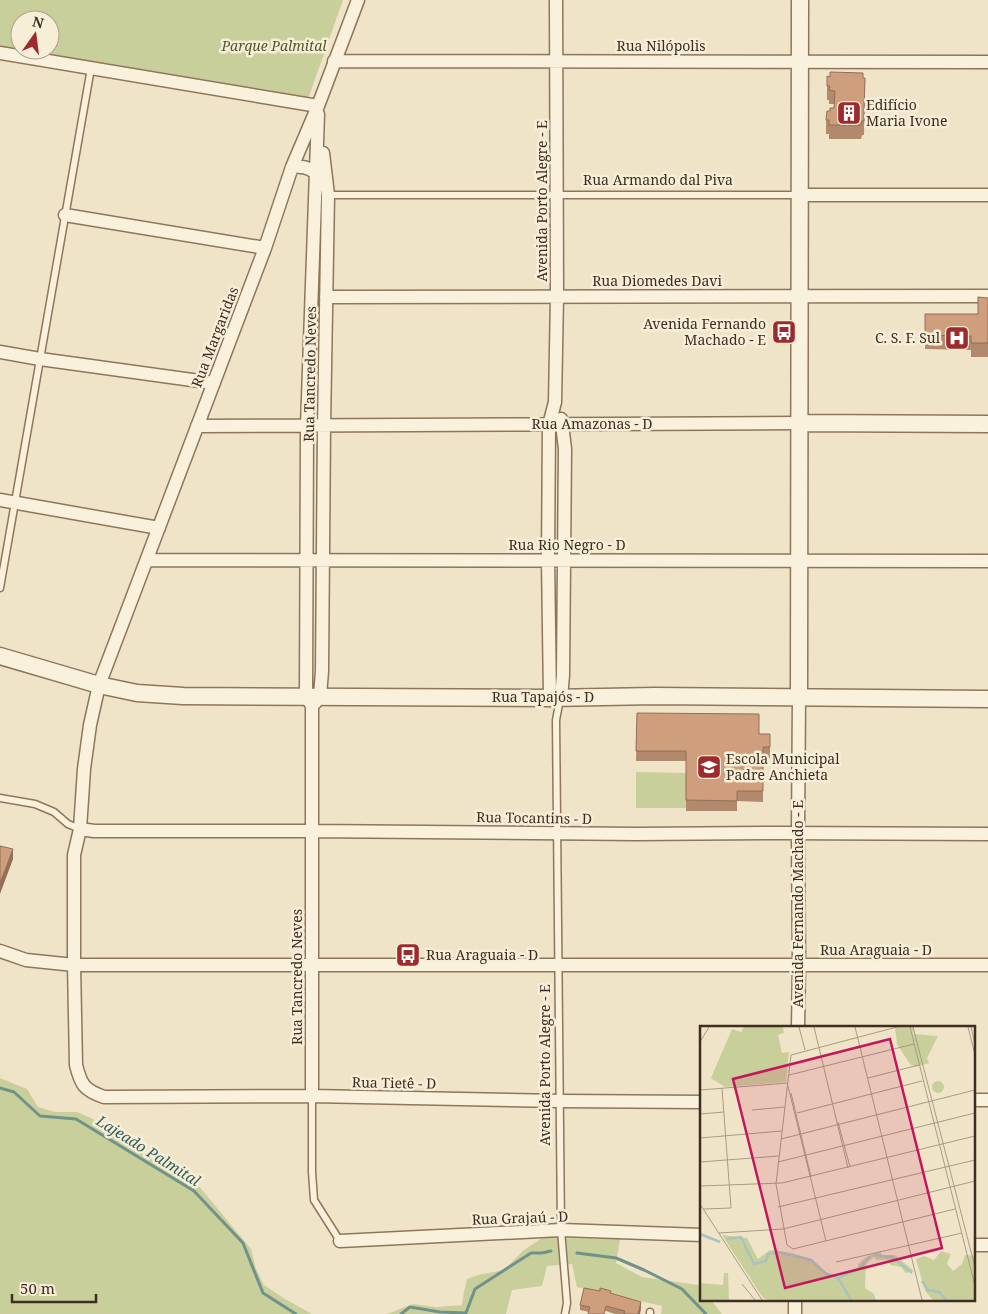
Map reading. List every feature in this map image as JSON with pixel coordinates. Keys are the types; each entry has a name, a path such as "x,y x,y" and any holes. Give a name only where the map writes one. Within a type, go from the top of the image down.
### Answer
{"street":[{"name":"Rua Margaridas","path":"86,1090 80,1080 76,1065 74,855 80,829 85,760 90,725 99,685 264,248 292,167 318,106 358,0"},
{"name":"Avenida Porto Alegre - E","path":"555,698 548,560 549,425 556,402 558,297 556,0"},
{"name":"Avenida Fernando Machado - E","path":"798,1026 800,0"},
{"path":"0,52 318,106"},
{"name":"Rua Nilópolis","path":"334,61 988,62"},
{"name":"Rua Tancredo Neves","path":"312,1096 313,700 306,560 306,426 318,106"},
{"name":"Rua Tancredo Neves","path":"313,700 322,671 328,195 318,106"},
{"path":"292,167 310,168 316,173"},
{"name":"Rua Armando dal Piva","path":"800,195 988,195"},
{"path":"65,215 264,248"},
{"name":"Rua Diomedes Davi","path":"326,297 988,296"},
{"path":"0,352 40,360 214,382"},
{"name":"Avenida Porto Alegre - E","path":"555,698 563,675 565,560 565,450 562,424 556,402"},
{"name":"Rua Amazonas - D","path":"197,426 988,424"},
{"path":"0,500 159,528"},
{"name":"Rua Rio Negro - D","path":"147,560 988,561"},
{"name":"Rua Tapajós - D","path":"0,656 99,685 137,693 183,696 313,700 636,696 988,699"},
{"name":"Rua Tocantins - D","path":"80,829 94,831 988,834"},
{"name":"Rua Araguaia - D","path":"0,951 26,960 74,965 988,966"},
{"name":"Rua Tietê - D","path":"86,1090 104,1097 312,1096 560,1102 700,1102"},
{"name":"Rua Grajaú - D","path":"340,1240 561,1230 700,1235"}],"lane":[{"path":"0,588 91,68"},
{"name":"Rua Armando dal Piva","path":"328,195 800,195"},
{"name":"Avenida Porto Alegre - E","path":"555,698 556,720"},
{"name":"Avenida Porto Alegre - E","path":"555,698 561,1230 567,1303 565,1314"},
{"path":"0,798 35,804 54,812 68,824 80,829"},
{"name":"Rua Tancredo Neves","path":"312,1096 314,1200 340,1240"}],"green space":[{"name":"Parque Palmital","path":"0,0 343,0 308,99 60,57 60,10 10,10 10,49 0,47"},
{"path":"636,772 686,773 686,808 636,808"},
{"path":"0,1078 27,1089 38,1107 55,1112 77,1112 91,1118 152,1159 163,1161 198,1185 251,1249 256,1269 264,1285 312,1314 0,1314"},
{"path":"542,1238 620,1239 616,1263 642,1277 698,1285 700,1287 700,1302 713,1302 722,1314 661,1314 662,1306 577,1287 572,1264 547,1266 542,1286 512,1290 506,1314 387,1314 413,1304 436,1307 462,1305 467,1279 504,1270 524,1250"}],"building":[{"path":"830,72 863,73 863,78 865,78 864,121 862,121 861,125 829,125 829,120 826,120 827,111 830,111 830,108 834,108 835,91 829,90 830,86 827,86 827,76 830,77"},
{"path":"978,297 988,298 988,343 971,343 971,336 925,335 925,314 978,314"},
{"path":"637,713 759,714 759,734 770,734 770,747 763,747 763,791 737,791 737,801 686,800 686,751 636,751"},
{"path":"0,846 13,849 0,883"},
{"path":"584,1288 600,1291 600,1288 611,1291 610,1293 641,1302 638,1314 624,1314 625,1311 606,1306 604,1314 588,1314 590,1307 580,1305"}],"waterway":[{"name":"Lajeado Palmital","path":"0,1088 14,1092 40,1116 76,1119 194,1191 243,1243 263,1293 296,1314"},
{"name":"Lajeado Palmital","path":"401,1314 410,1307 440,1312 466,1313 475,1289 531,1253 551,1251"},
{"name":"Lajeado Palmital","path":"577,1253 616,1258 644,1270 682,1289 706,1314"}],"place":[{"name":"Edifício Maria Ivone","path":"849,113"},
{"name":"Avenida Fernando Machado - E","path":"784,332"},
{"name":"C. S. F. Sul","path":"957,338"},
{"name":"Escola Municipal Padre Anchieta","path":"709,767"},
{"name":"Rua Araguaia - D","path":"408,955"}]}
